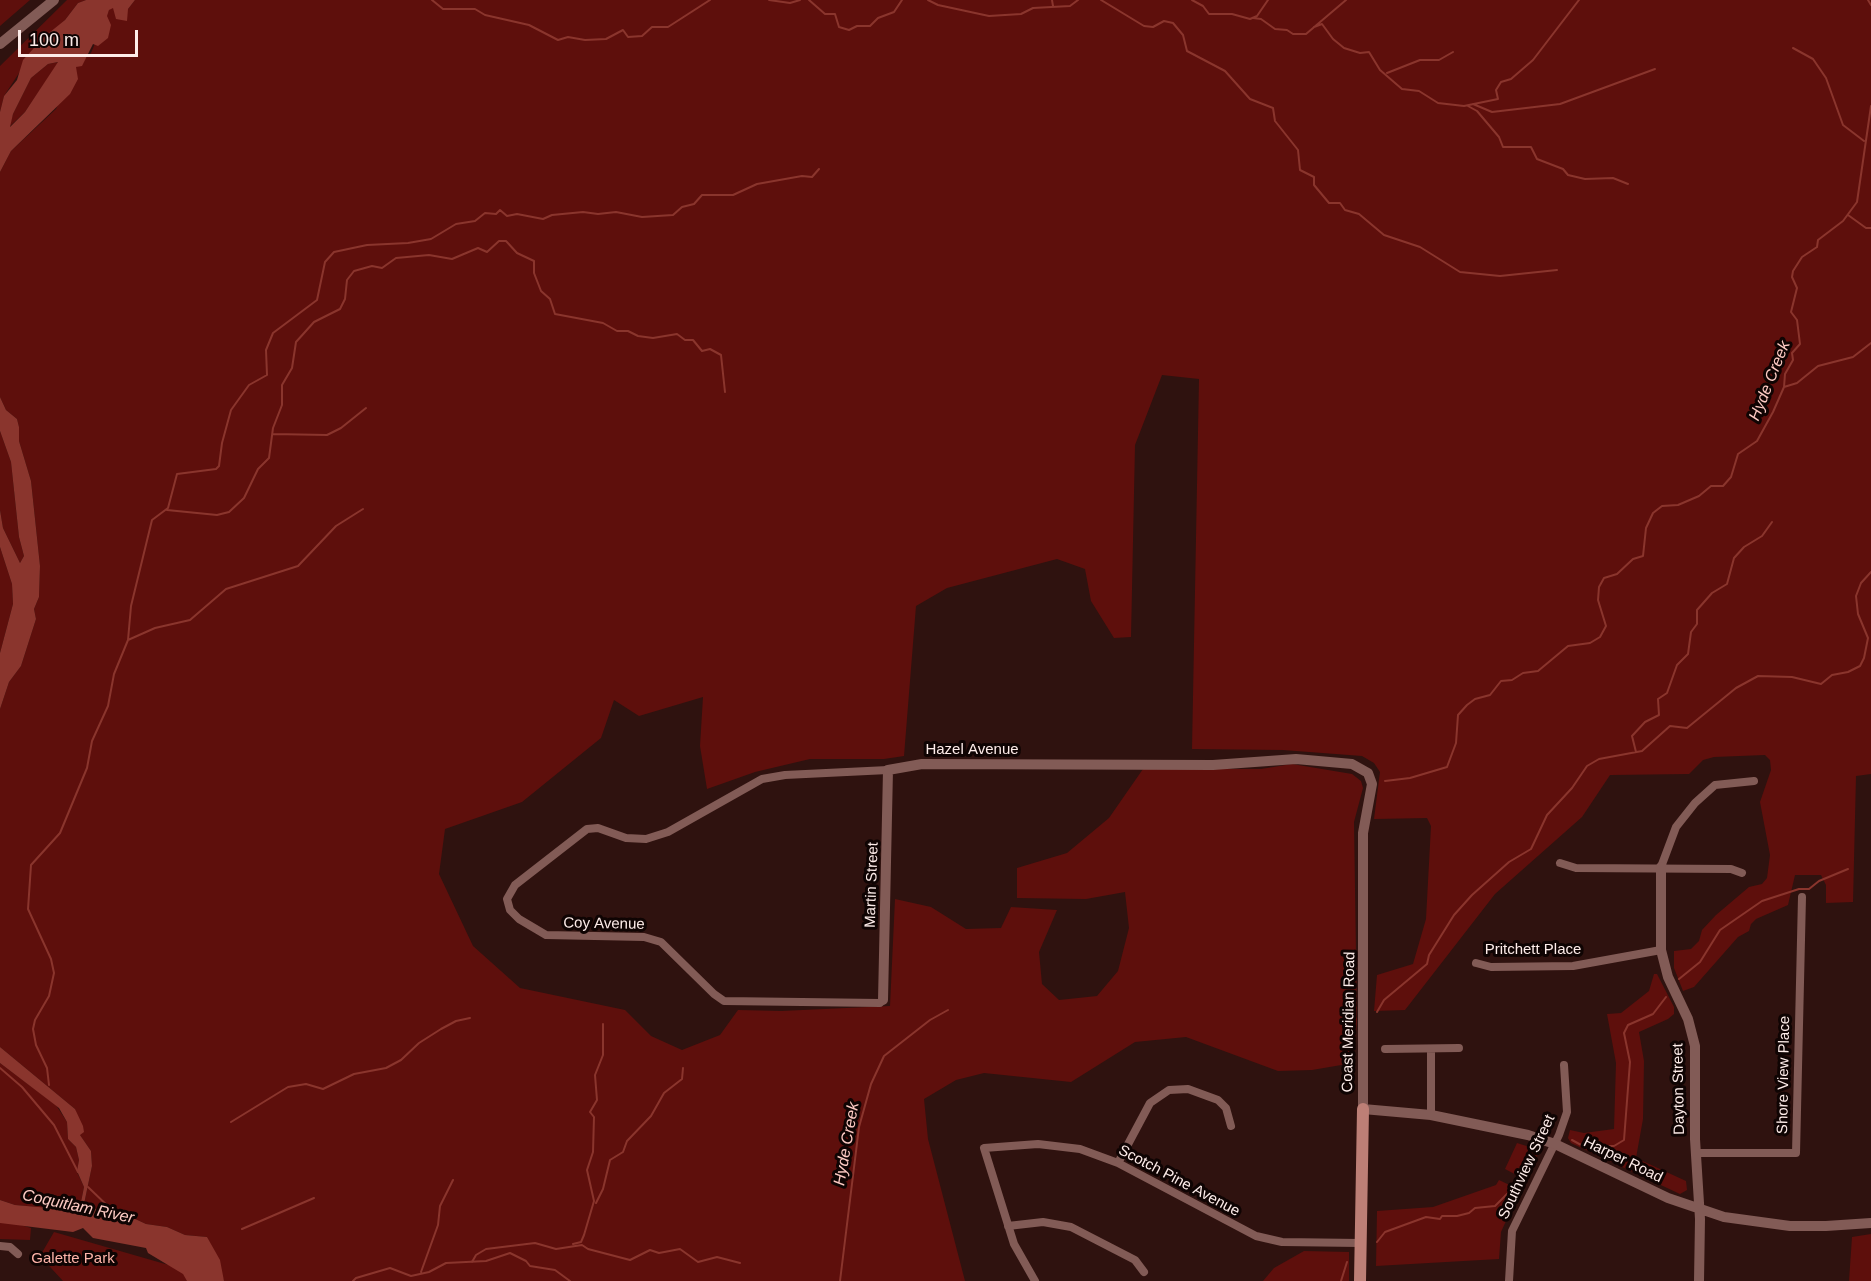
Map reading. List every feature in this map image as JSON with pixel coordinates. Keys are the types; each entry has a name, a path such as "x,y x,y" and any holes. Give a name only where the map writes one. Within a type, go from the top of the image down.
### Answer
{"main road":[{"name":"Coast Meridian Road","path":"1360,1281 1363,1109"}],"street":[{"path":"0,44 54,0"},
{"name":"Hazel Avenue","path":"598,828 626,838 646,839 668,831 762,779 784,774 888,770 921,764 1213,765 1296,759 1336,762 1362,768"},
{"name":"Coast Meridian Road","path":"1362,768 1370,775 1372,784 1363,833 1363,1109"},
{"name":"Martin Street","path":"883,1000 888,770"},
{"path":"1661,867 1676,827 1695,803 1715,785 1754,781"},
{"name":"Coy Avenue","path":"598,828 587,829 579,834 512,889 508,905 519,919 538,932 553,936 656,939 666,945 714,994 724,1001 860,1003 883,1000"},
{"path":"1560,863 1576,868 1731,869 1742,873"},
{"name":"Dayton Street","path":"1661,867 1661,950 1666,971 1688,1020 1695,1046 1695,1153 1699,1209 1699,1281"},
{"name":"Shore View Place","path":"1695,1153 1796,1153 1802,897"},
{"name":"Pritchett Place","path":"1476,963 1491,967 1573,966 1661,950"},
{"path":"1385,1049 1459,1048"},
{"path":"1431,1049 1431,1115"},
{"name":"Southview Street","path":"1509,1281 1509,1247 1514,1228 1555,1144 1567,1112 1564,1065"},
{"path":"1118,1163 1147,1108 1156,1098 1169,1090 1188,1089 1218,1100 1225,1106 1231,1126"},
{"name":"Harper Road","path":"1363,1109 1431,1115 1500,1127 1555,1144 1662,1195 1731,1218 1779,1225 1826,1227 1871,1223"},
{"name":"Scotch Pine Avenue","path":"1008,1227 984,1148 1056,1145 1088,1151 1118,1163 1256,1236 1282,1242 1360,1244"},
{"path":"1035,1281 1021,1259 1008,1227 1043,1222 1071,1227 1135,1260 1144,1272"},
{"path":"0,1246 10,1247 18,1254"}],"green space":[{"path":"0,0 30,0 0,26"},
{"path":"67,0 86,0 78,3 65,20 36,47 4,96 0,112 0,66"},
{"path":"135,0 1871,0 1871,774 1856,776 1853,902 1826,903 1826,885 1821,875 1795,875 1788,905 1756,919 1749,931 1738,937 1694,987 1683,991 1674,968 1674,951 1691,949 1699,941 1702,930 1716,915 1749,887 1762,884 1767,878 1770,855 1760,802 1771,770 1770,760 1765,755 1714,757 1703,760 1689,774 1610,775 1582,817 1495,894 1405,1010 1374,1011 1377,975 1413,964 1426,919 1431,826 1427,818 1374,819 1380,772 1374,763 1362,756 1283,750 1192,749 1199,379 1162,375 1135,445 1131,637 1114,638 1091,601 1085,569 1057,559 947,588 916,606 904,756 884,759 810,759 755,772 707,789 700,746 703,697 639,716 614,700 601,738 522,802 445,829 439,874 473,946 520,988 625,1010 651,1036 682,1050 720,1035 738,1010 781,1011 890,1006 895,899 931,907 966,929 1001,928 1011,907 1057,910 1039,952 1042,984 1059,1000 1097,996 1118,971 1129,928 1125,892 1086,899 1017,898 1017,868 1067,853 1109,818 1143,769 1261,769 1292,764 1352,774 1361,781 1363,788 1354,822 1357,1022 1353,1063 1312,1070 1278,1071 1186,1037 1135,1042 1071,1082 984,1073 956,1080 924,1099 928,1139 965,1281 224,1281 207,1237 185,1235 167,1227 146,1224 116,1210 101,1211 84,1204 92,1166 91,1151 80,1135 75,1109 0,1047 0,709 9,682 21,666 36,619 34,609 39,597 40,566 31,481 19,441 19,427 17,419 6,410 0,397 0,172 11,151 56,109 76,67 91,53 111,7 128,9"},
{"path":"59,62 25,112 9,127 31,78 48,64"},
{"path":"0,431 11,462 19,537 24,556 20,563 3,528 0,510"},
{"path":"0,547 12,584 13,604 0,653"},
{"path":"1654,974 1657,974 1674,1007 1674,1014 1639,1032 1644,1061 1643,1119 1636,1158 1686,1181 1687,1190 1680,1194 1571,1143 1568,1138 1570,1130 1584,1133 1614,1129 1616,1063 1607,1014 1621,1013 1649,991"},
{"path":"0,1063 56,1105 67,1122 68,1139 76,1147 79,1160 77,1172 84,1187 81,1202 73,1210 15,1205 0,1200"},
{"path":"1517,1143 1536,1149 1538,1154 1526,1180 1505,1169"},
{"path":"1499,1180 1520,1190 1501,1232 1499,1259 1376,1266 1377,1211 1433,1207 1496,1185"},
{"path":"0,1223 14,1223 31,1228 30,1240 0,1239"},
{"name":"Galette Park","path":"54,1232 179,1268 189,1281 63,1281 40,1256"},
{"path":"1871,1234 1871,1281 1849,1281 1852,1237"},
{"path":"1304,1251 1349,1252 1349,1281 1263,1281 1274,1268"}],"water":[{"path":"86,0 135,0 128,9 127,21 116,19 113,8 109,10 107,16 111,25 108,38 98,46 93,44 82,66 76,67 78,79 70,94 11,151 0,172 0,112 4,96 17,80 23,60 44,37 65,20 78,3","holes":["58,62 25,112 10,127 13,114 31,78 48,64"]},
{"path":"0,397 6,410 17,419 19,427 19,441 31,481 40,566 39,597 34,609 36,619 21,666 9,682 0,709 0,653 13,604 12,584 0,547 0,510 3,528 20,563 24,556 19,537 11,462 0,431"},
{"name":"Coquitlam River","path":"0,1047 75,1109 83,1126 84,1132 80,1135 91,1151 92,1166 84,1204 101,1211 116,1210 146,1224 167,1227 185,1235 207,1237 220,1260 224,1281 187,1281 183,1274 148,1253 146,1248 93,1238 83,1228 73,1232 0,1223 0,1200 15,1205 73,1210 81,1202 84,1187 77,1171 79,1160 76,1147 68,1139 67,1122 59,1108 0,1063"}],"waterway":[{"path":"432,0 443,9 475,9 485,15 529,25 558,40 568,37 585,40 606,39 623,30 628,37 642,36 652,27 668,27 710,0"},
{"path":"769,0 790,3 800,0"},
{"path":"809,0 825,14 835,14 839,27 849,30 857,26 870,26 878,18 894,12 902,0"},
{"path":"928,0 938,5 989,16 1021,14 1033,8 1070,6 1078,0"},
{"path":"1052,0 1053,6"},
{"path":"1101,0 1144,26 1153,27 1164,21 1173,23 1183,35 1187,51 1225,71 1250,99 1273,108 1275,121 1298,150 1300,170 1314,177 1314,185 1329,203 1340,203 1345,210 1359,214 1384,235 1420,247 1460,272 1500,276 1557,270"},
{"path":"1192,0 1203,6 1209,14 1232,14 1250,19 1257,16 1268,0"},
{"path":"1253,18 1261,19 1275,29 1287,30 1293,34 1306,34 1346,0"},
{"path":"1314,27 1322,24 1333,39 1344,48 1360,53 1369,52 1380,70 1402,89 1419,91 1438,103 1464,106 1498,99 1496,90 1501,82 1511,79 1533,60 1579,0"},
{"name":"Hyde Creek","path":"1868,0 1871,5"},
{"path":"1793,48 1813,59 1826,78 1843,125 1864,141"},
{"path":"1387,73 1420,60 1439,60 1453,52"},
{"path":"1473,104 1492,112 1560,104 1655,69"},
{"path":"1468,106 1477,111 1499,137 1503,147 1531,147 1537,159 1563,169 1568,175 1585,179 1613,178 1628,184"},
{"name":"Hyde Creek","path":"1385,781 1410,778 1447,767 1456,743 1458,715 1467,705 1475,699 1490,695 1501,681 1512,680 1523,673 1538,671 1568,646 1590,643 1600,637 1606,626 1598,600 1599,587 1604,578 1617,574 1633,559 1643,556 1646,528 1653,513 1662,506 1678,505 1699,496 1711,486 1723,486 1731,477 1738,454 1757,441 1784,387 1785,374 1793,360 1792,353 1800,344 1797,320 1791,312 1797,288 1792,277 1793,271 1802,257 1817,247 1818,240 1843,221 1857,202 1871,106"},
{"path":"49,1085 47,1068 36,1045 33,1029 35,1020 49,996 54,973 51,959 28,909 31,865 60,833 87,768 92,741 108,706 114,674 128,640 131,606 152,520 168,508 177,474 216,469 219,466 222,443 231,410 249,385 267,375 266,350 273,333 317,300 325,262 334,252 367,245 408,243 431,239 456,224 475,221 485,213 496,214 500,210 507,216 517,214 543,219 552,215 583,212 598,214 616,212 642,217 673,215 682,207 694,204 702,195 733,195 757,184 802,176 812,177 819,169"},
{"name":"Hyde Creek","path":"1848,215 1866,228 1871,228"},
{"path":"167,510 217,515 229,512 244,498 258,469 269,458 273,428 282,405 282,385 292,368 296,342 314,322 340,309 345,299 347,280 354,271 372,266 382,268 396,258 429,255 452,259 478,248 487,252 499,241 506,241 517,253 534,261 534,273 541,291 550,299 555,314 603,323 617,331 628,331 638,336 653,338 677,334 685,340 693,340 702,351 710,349 721,355 725,392"},
{"path":"1784,387 1797,383 1818,366 1853,357 1871,343"},
{"path":"273,434 327,435 341,428 366,408"},
{"path":"128,640 155,628 190,620 226,589 298,566 336,526 363,509"},
{"path":"1636,752 1632,736 1645,722 1659,715 1658,699 1667,693 1677,665 1688,654 1691,632 1697,624 1697,610 1712,593 1727,584 1734,558 1744,547 1762,536 1772,522"},
{"path":"1377,1012 1384,1000 1427,964 1429,955 1454,915 1472,895 1509,862 1531,849 1547,815 1572,788 1587,766 1599,759 1642,751 1670,726 1687,728 1736,688 1758,676 1792,677 1821,684 1832,675 1848,672 1860,666 1868,638 1858,614 1856,596 1861,583 1871,572"},
{"path":"1679,979 1700,962 1720,930 1762,901 1799,889 1809,889 1819,881 1848,869"},
{"path":"1572,1140 1583,1146 1614,1146 1624,1140 1630,1062 1624,1033 1628,1025 1653,1014 1666,997"},
{"name":"Hyde Creek","path":"840,1281 859,1127 871,1084 884,1056 930,1020 948,1010"},
{"path":"231,1122 288,1087 306,1084 323,1089 354,1074 386,1068 401,1060 419,1043 441,1029 456,1021 470,1018"},
{"path":"573,1244 581,1242 594,1201 587,1170 593,1152 594,1117 590,1112 597,1100 595,1075 603,1055 603,1024"},
{"path":"0,1068 22,1087 54,1125 78,1172"},
{"path":"596,1203 603,1189 610,1160 623,1152 627,1141 651,1116 664,1093 682,1079 683,1068"},
{"path":"1517,1173 1530,1155"},
{"path":"421,1272 438,1225 440,1206 453,1180"},
{"name":"Coquitlam River","path":"88,1187 114,1212"},
{"path":"1377,1242 1385,1232 1426,1217 1440,1219 1442,1216 1469,1213 1475,1208 1495,1206 1507,1194"},
{"path":"242,1229 314,1198"},
{"path":"472,1262 476,1255 486,1249 535,1243 556,1249 582,1245 588,1249 630,1260 650,1250 659,1253 680,1249 698,1262 717,1257 740,1263"},
{"path":"353,1281 356,1278 390,1268 411,1276 429,1272 446,1263 486,1261 510,1253 526,1261 530,1266 555,1270 570,1281"},
{"path":"1341,1281 1347,1262"}]}
